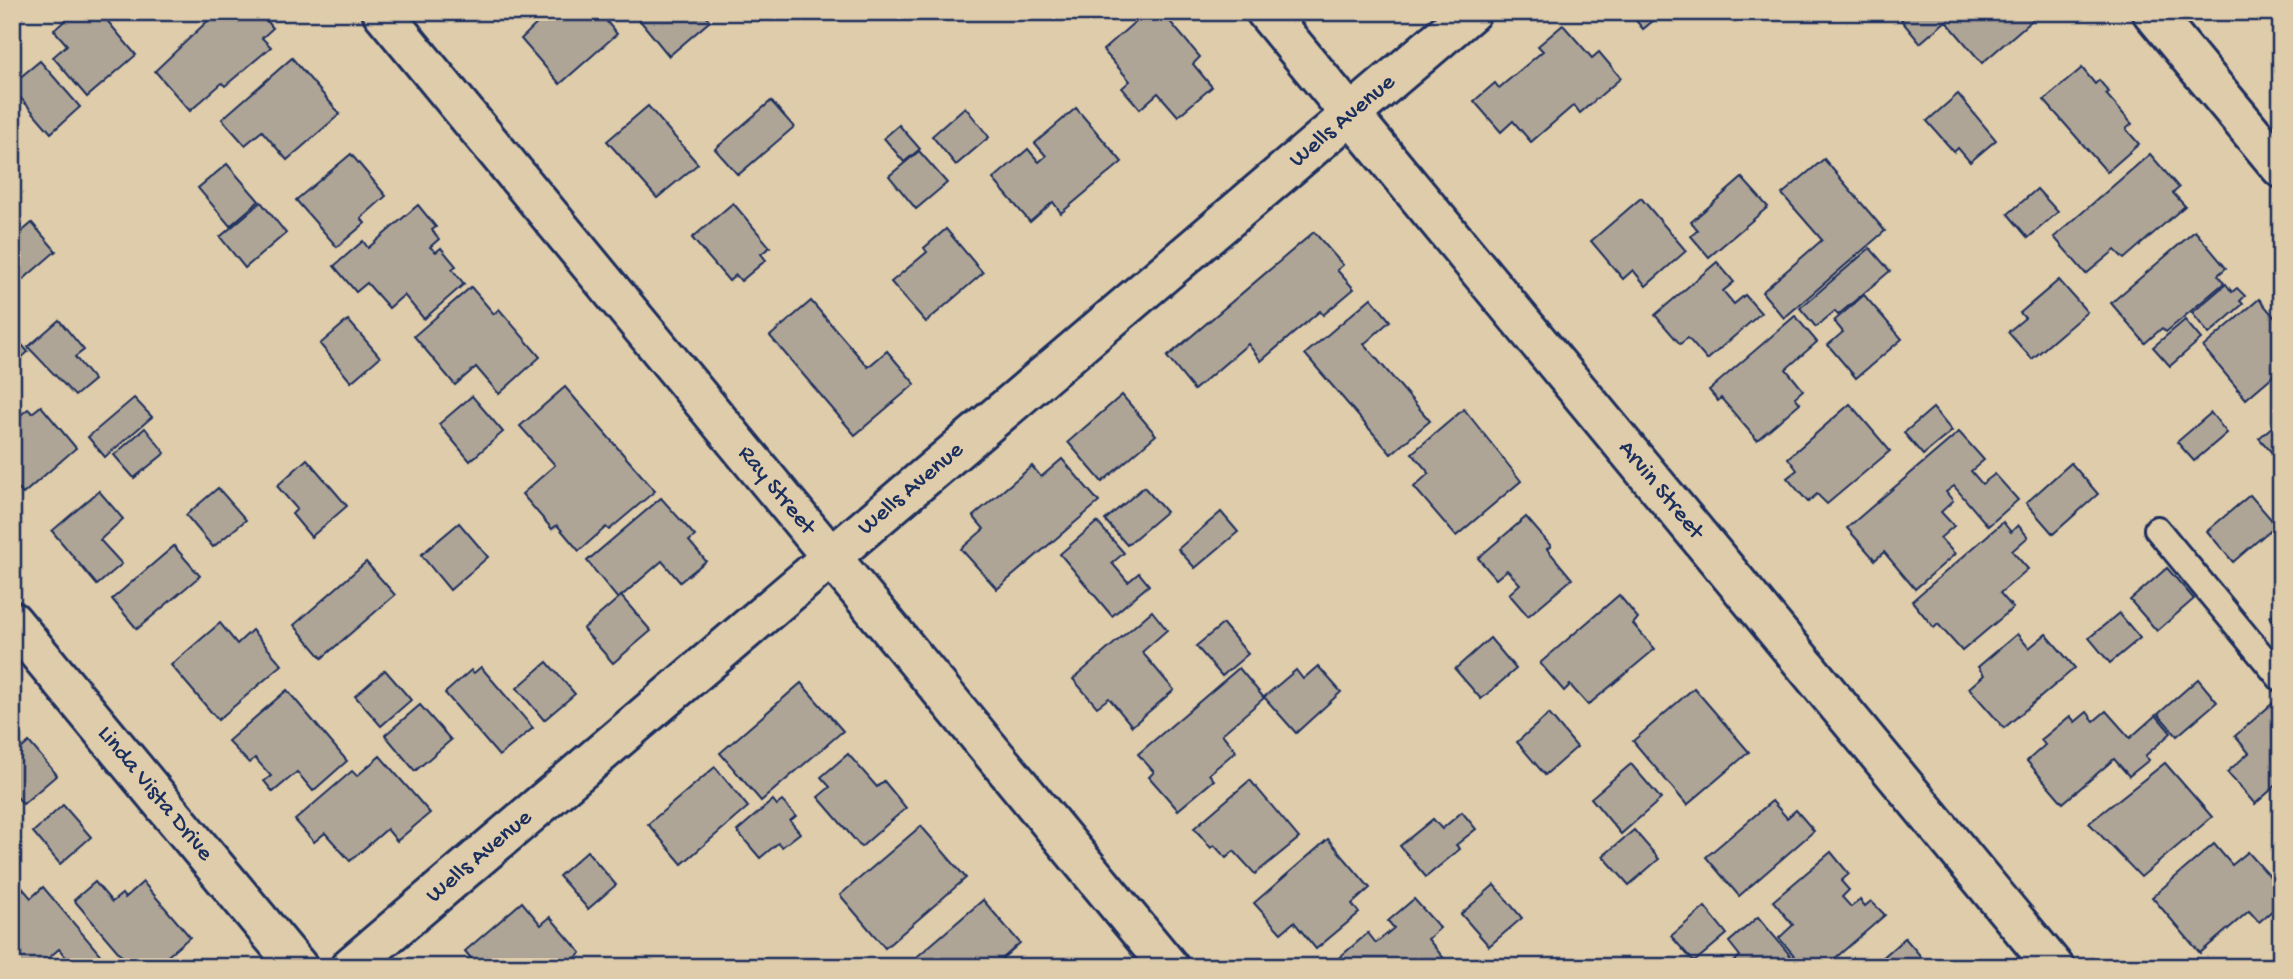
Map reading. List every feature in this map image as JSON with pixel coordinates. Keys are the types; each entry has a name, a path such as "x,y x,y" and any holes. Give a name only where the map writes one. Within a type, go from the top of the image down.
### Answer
{"street":[{"name":"Ray Street","path":"382,12 1170,967"},
{"name":"Arvin Street","path":"1266,12 2054,967"},
{"name":"Wells Avenue","path":"350,967 1471,12"},
{"path":"2152,12 2281,168"},
{"name":"Linda Vista Drive","path":"12,621 298,967"}],"lane":[{"path":"2157,529 2281,679"}],"building":[{"path":"12,12 28,12 12,26"},
{"path":"75,12 100,12 136,55 87,97 53,57 67,45 54,30"},
{"path":"217,12 260,12 273,28 262,38 271,47 225,86 222,83 190,111 155,71"},
{"path":"549,12 599,12 617,34 560,84 521,39"},
{"path":"633,12 703,12 710,21 669,56"},
{"path":"1146,12 1162,12 1200,57 1193,64 1212,87 1178,116 1158,93 1140,109 1122,88 1130,81 1103,50"},
{"path":"1629,12 1664,12 1643,29"},
{"path":"1910,12 2035,12 2038,15 1982,63 1946,21 1920,43 1901,20"},
{"path":"1563,25 1592,58 1599,52 1621,78 1580,113 1574,105 1531,142 1513,121 1501,132 1474,101 1495,83 1499,88 1543,51 1538,46"},
{"path":"292,58 340,114 287,160 262,131 245,145 222,119"},
{"path":"40,61 80,107 51,133 12,88 12,84"},
{"path":"2082,68 2095,84 2099,80 2109,92 2106,94 2132,124 2126,129 2139,144 2107,172 2044,100"},
{"path":"1958,94 1996,140 1970,162 1958,148 1954,152 1927,121"},
{"path":"771,101 794,127 738,175 715,149"},
{"path":"648,106 698,164 657,198 607,141"},
{"path":"965,107 989,137 956,165 932,136"},
{"path":"1076,108 1122,162 1061,213 1053,202 1030,222 993,179 1028,149 1039,162 1046,156 1035,143"},
{"path":"899,125 920,149 904,162 884,138"},
{"path":"919,151 947,183 916,209 889,176"},
{"path":"351,154 386,196 361,218 365,223 337,247 296,200"},
{"path":"2150,154 2179,188 2173,193 2185,206 2124,259 2115,250 2086,274 2054,237"},
{"path":"1824,159 1885,231 1784,318 1762,292 1822,240 1782,194"},
{"path":"227,164 259,201 230,226 198,188"},
{"path":"1742,178 1768,207 1709,257 1691,236 1698,230 1691,222"},
{"path":"2037,189 2058,212 2028,238 2008,214"},
{"path":"1641,198 1686,251 1646,286 1633,270 1623,279 1591,241"},
{"path":"261,202 286,233 245,268 220,237"},
{"path":"733,203 770,247 761,254 766,260 741,281 736,275 729,281 692,238"},
{"path":"418,205 436,227 432,230 439,239 430,247 436,252 441,248 456,266 452,269 464,284 424,319 404,295 389,308 367,283 356,292 334,266 363,241 368,248"},
{"path":"32,223 56,251 12,289 12,240"},
{"path":"946,229 983,273 926,322 891,282 927,252 924,248"},
{"path":"2195,231 2226,268 2218,275 2224,283 2166,332 2162,328 2145,343 2111,303"},
{"path":"1314,232 1343,265 1337,270 1354,289 1323,315 1320,311 1261,361 1248,344 1194,390 1167,357"},
{"path":"1870,248 1890,271 1838,315 1835,311 1816,327 1800,308"},
{"path":"1717,262 1734,282 1723,291 1734,304 1745,295 1761,313 1707,360 1688,338 1680,344 1655,315"},
{"path":"2059,280 2087,312 2032,359 2008,332 2025,318 2020,313"},
{"path":"2226,284 2232,292 2237,288 2245,296 2240,301 2243,304 2209,334 2192,313"},
{"path":"471,287 494,314 499,309 540,357 499,394 476,367 455,385 414,336"},
{"path":"1864,295 1902,339 1856,378 1828,345 1843,332 1834,321"},
{"path":"1371,298 1390,321 1364,344 1430,421 1391,454 1305,354"},
{"path":"2259,299 2281,325 2281,369 2246,399 2203,347"},
{"path":"811,301 868,367 887,351 915,384 855,435 770,336"},
{"path":"1795,316 1817,342 1786,369 1803,390 1795,397 1800,403 1757,440 1721,398 1718,401 1709,390"},
{"path":"59,320 84,350 75,357 94,380 75,396 28,347"},
{"path":"348,320 380,357 351,382 320,344"},
{"path":"2185,320 2201,339 2170,366 2153,347"},
{"path":"12,333 28,352 12,366"},
{"path":"565,387 655,491 609,530 606,527 579,551 557,525 552,529 522,494 555,465 520,426"},
{"path":"1122,395 1156,435 1102,482 1068,442"},
{"path":"472,396 503,432 470,461 439,424"},
{"path":"134,398 152,417 105,457 88,437"},
{"path":"1850,404 1890,451 1827,504 1817,494 1808,502 1787,478 1797,470 1788,458"},
{"path":"41,406 76,448 23,494 12,482 12,422 28,409 32,413"},
{"path":"1933,408 1952,431 1923,455 1904,433"},
{"path":"1464,409 1521,481 1456,536 1414,487 1429,473 1412,453"},
{"path":"2211,413 2227,433 2194,461 2177,442"},
{"path":"2281,419 2281,463 2259,438"},
{"path":"145,428 165,453 134,478 114,455"},
{"path":"1959,432 1984,460 1971,471 1982,484 1995,474 2018,500 1988,526 1954,486 1946,492 1953,501 1941,512 1954,526 1940,538 1955,554 1915,589 1884,552 1875,560 1847,528"},
{"path":"307,459 347,506 311,537 292,514 297,509 277,486"},
{"path":"1062,459 1099,502 997,589 961,549 984,529 973,516 1032,466 1041,477"},
{"path":"2071,463 2098,494 2053,534 2026,503"},
{"path":"1144,487 1166,512 1127,545 1105,520"},
{"path":"218,488 246,520 213,547 186,515"},
{"path":"99,491 123,519 100,540 122,564 97,585 52,531"},
{"path":"2250,495 2276,525 2233,562 2207,531"},
{"path":"661,498 695,536 689,541 706,561 680,582 662,561 618,599 587,561"},
{"path":"1221,512 1238,532 1195,568 1178,549"},
{"path":"1526,517 1551,546 1547,549 1572,579 1528,616 1509,594 1520,584 1507,570 1496,579 1478,558"},
{"path":"1097,522 1124,553 1112,563 1128,582 1139,573 1149,585 1112,616 1060,554"},
{"path":"2003,522 2011,532 2018,525 2028,537 2012,551 2028,569 2000,593 2013,608 1962,651 1938,624 1934,628 1912,601"},
{"path":"459,523 488,557 450,590 421,555"},
{"path":"174,546 200,576 137,629 112,599"},
{"path":"366,562 395,595 322,658 294,625"},
{"path":"2167,568 2194,599 2157,631 2130,600"},
{"path":"1619,595 1638,618 1633,624 1655,649 1588,705 1570,685 1564,691 1540,663"},
{"path":"621,596 651,631 613,663 583,629"},
{"path":"2281,608 2281,630 2270,617"},
{"path":"1152,611 1167,630 1142,652 1174,690 1132,726 1109,698 1097,707 1073,679"},
{"path":"2119,613 2140,638 2110,663 2089,638"},
{"path":"220,623 237,644 252,630 282,665 218,720 171,665"},
{"path":"1223,624 1248,654 1222,676 1196,646"},
{"path":"2017,634 2029,648 2046,634 2075,668 2004,728 1969,688 1984,675 1978,667"},
{"path":"1490,638 1516,669 1481,699 1455,669"},
{"path":"547,662 575,694 544,720 517,688"},
{"path":"1318,666 1341,692 1296,733 1264,697 1296,670 1303,679"},
{"path":"481,667 533,728 499,756 445,693 471,670 474,673"},
{"path":"1239,668 1264,698 1222,734 1236,751 1209,774 1214,780 1178,810 1149,777 1154,772 1138,754"},
{"path":"385,670 411,700 381,726 355,696"},
{"path":"2198,679 2217,702 2177,736 2158,714"},
{"path":"801,683 843,731 761,801 720,753"},
{"path":"1694,688 1749,752 1687,805 1633,741"},
{"path":"287,690 347,761 313,791 297,772 273,792 264,781 271,776 255,758 249,763 228,741"},
{"path":"2273,703 2281,713 2281,781 2255,804 2227,772 2249,753 2235,736"},
{"path":"420,705 451,740 415,771 385,735"},
{"path":"2106,711 2130,738 2156,715 2171,733 2145,756 2149,760 2129,776 2114,759 2063,803 2027,761 2045,745 2041,740 2070,716 2075,722 2087,712 2094,721"},
{"path":"1549,714 1577,747 1545,775 1517,742"},
{"path":"29,742 57,775 23,804 12,791 12,778 15,775 12,772 12,757"},
{"path":"848,754 877,787 884,781 906,808 861,847 818,797 830,787 821,777"},
{"path":"380,756 430,813 397,841 387,829 350,861 325,833 314,842 295,820 352,771 357,776"},
{"path":"2165,763 2212,817 2141,877 2089,823"},
{"path":"1631,764 1661,799 1621,834 1591,798"},
{"path":"715,767 748,807 682,864 648,824"},
{"path":"1250,780 1299,838 1255,874 1234,851 1226,858 1214,845 1211,848 1194,828"},
{"path":"773,800 777,805 782,801 796,816 790,821 800,833 782,847 778,843 760,858 737,831"},
{"path":"1772,801 1787,818 1796,810 1814,831 1739,896 1706,857"},
{"path":"63,805 91,837 60,864 33,832"},
{"path":"1462,812 1476,829 1456,845 1460,849 1426,877 1400,846 1433,819 1442,829"},
{"path":"921,826 966,878 885,948 840,895"},
{"path":"1634,830 1659,859 1629,885 1603,856"},
{"path":"1328,839 1370,888 1352,904 1359,913 1316,949 1294,922 1281,933 1254,903"},
{"path":"2214,844 2232,865 2248,852 2281,889 2281,903 2259,922 2249,911 2200,953 2152,897"},
{"path":"587,851 616,885 588,909 559,876"},
{"path":"1831,852 1849,874 1841,881 1849,890 1842,897 1851,907 1860,900 1865,906 1871,901 1885,915 1825,967 1804,967 1779,938 1793,925 1773,901"},
{"path":"12,876 31,898 43,887 109,965 74,967 59,949 38,967 12,967"},
{"path":"95,882 112,902 122,894 125,898 143,882 190,937 155,967 131,967 74,900"},
{"path":"1494,885 1522,918 1489,946 1461,914"},
{"path":"1414,899 1440,928 1428,939 1446,961 1440,967 1328,967 1368,933 1376,943 1394,928 1388,921"},
{"path":"983,900 1020,943 993,967 917,967 912,961"},
{"path":"522,902 541,925 550,917 581,953 567,965 569,967 478,967 465,951"},
{"path":"1705,907 1727,934 1694,962 1671,936"},
{"path":"1758,917 1800,967 1728,967 1740,956 1729,942"},
{"path":"1905,938 1930,967 1872,967"}]}
